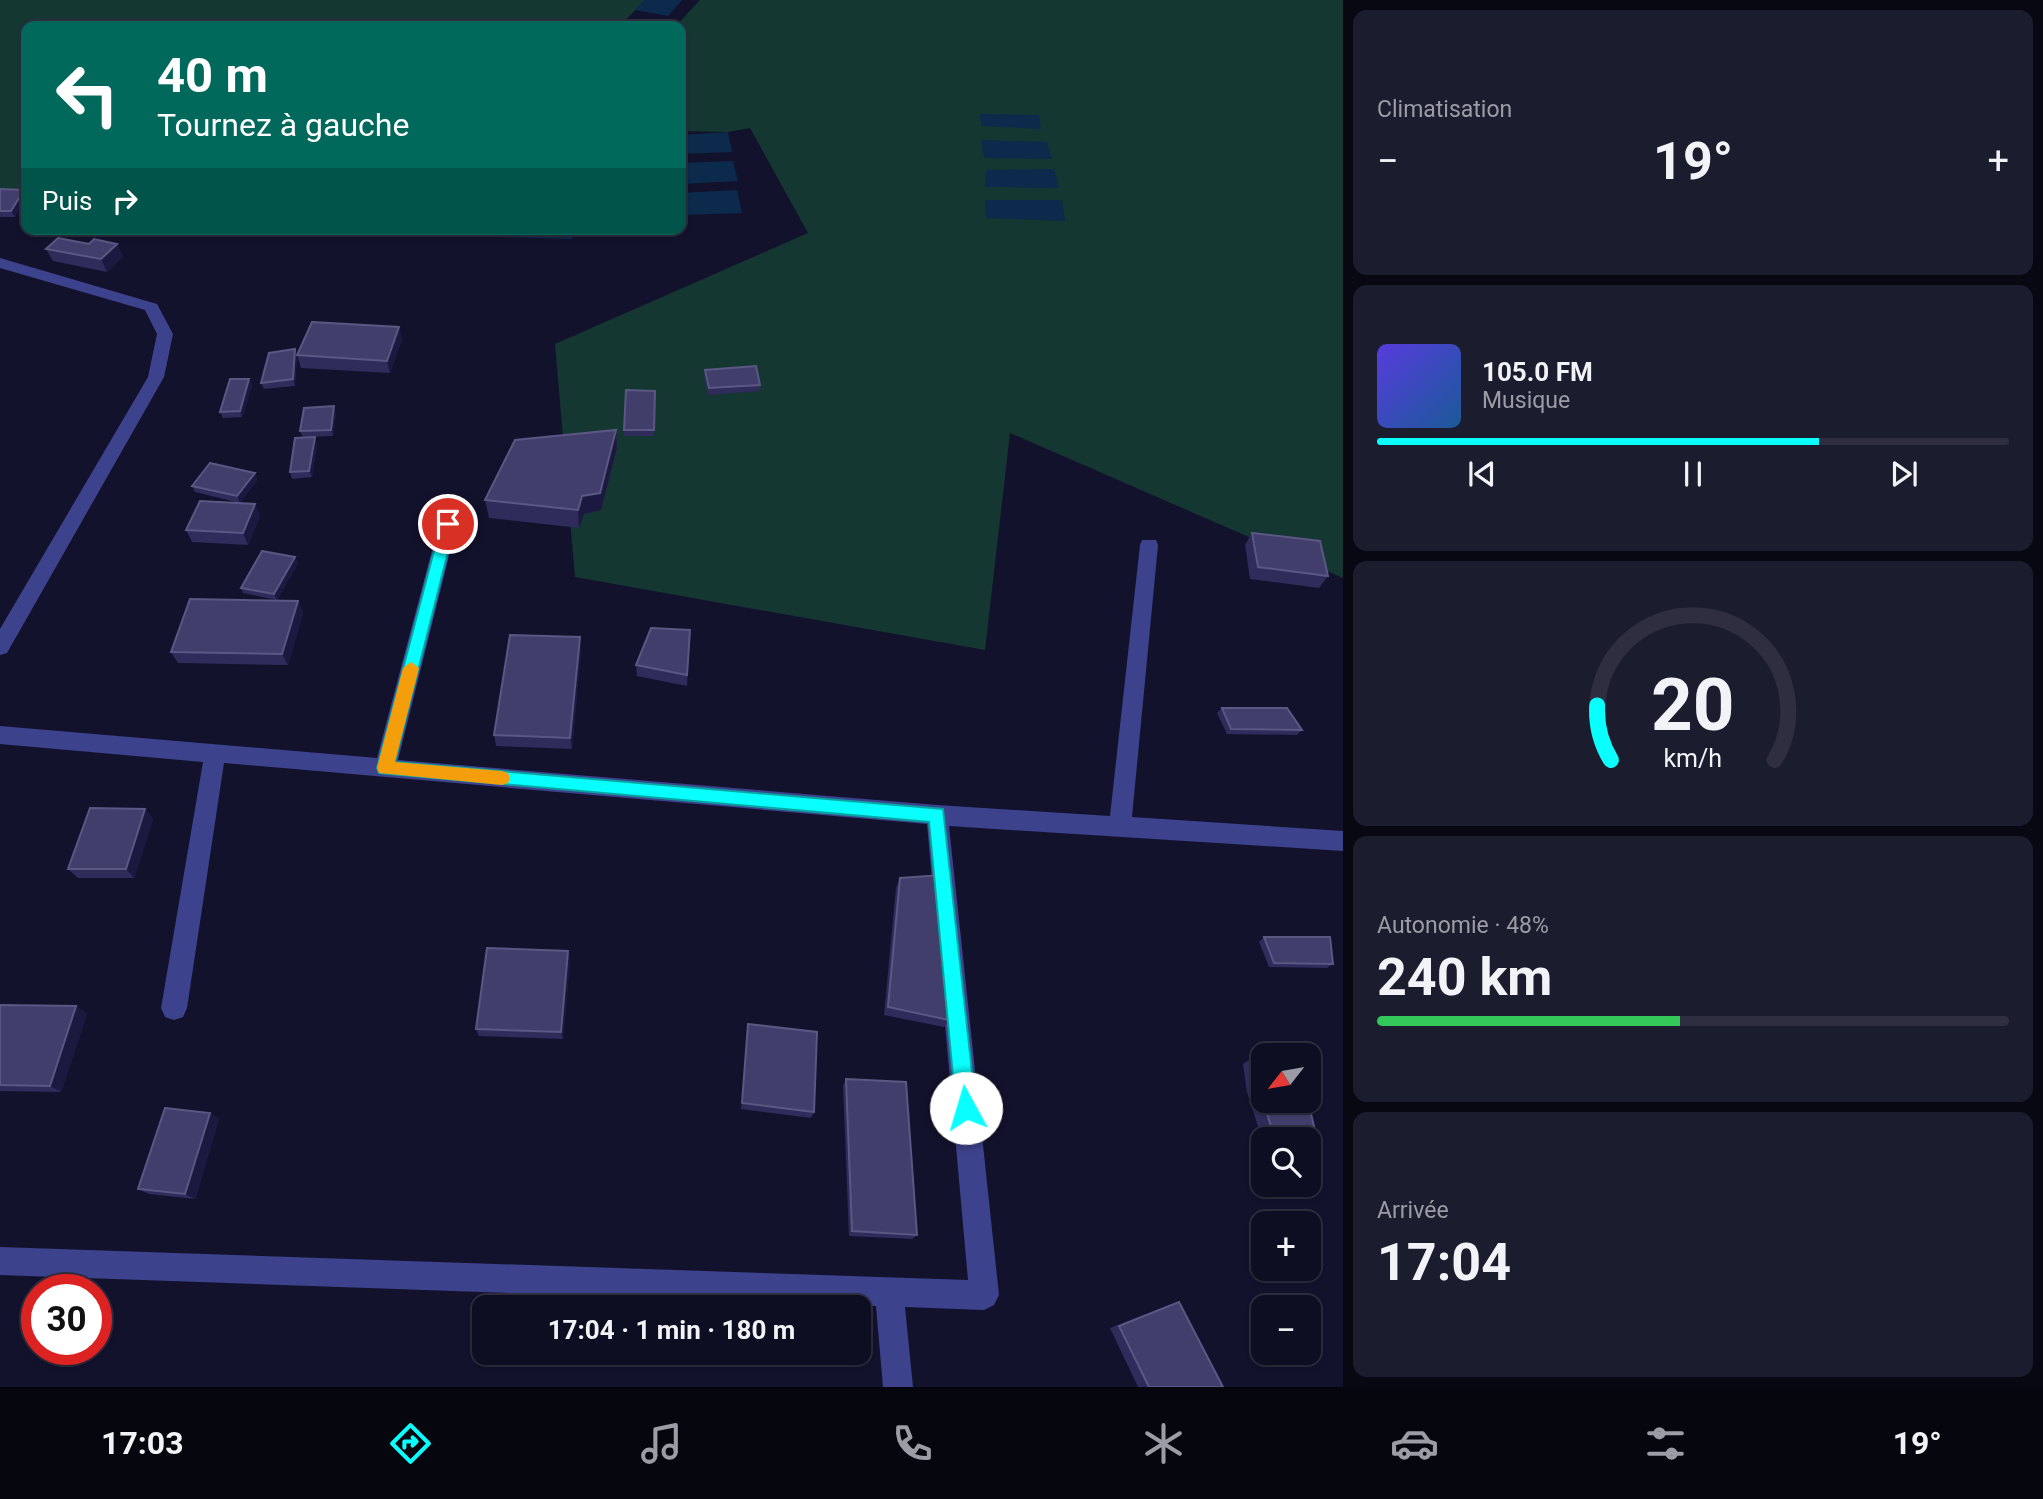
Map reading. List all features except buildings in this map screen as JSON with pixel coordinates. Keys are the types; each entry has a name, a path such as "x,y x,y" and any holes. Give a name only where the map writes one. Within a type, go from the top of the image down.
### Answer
{"street":[{"path":"0,263 151,307 165,334 156,377 0,647"},
{"path":"385,768 448,524"},
{"path":"1120,827 1149,545"},
{"path":"0,735 937,815 1343,841"},
{"path":"174,1008 215,753"},
{"path":"0,1261 984,1295 937,815"},
{"path":"889,1291 898,1387"}],"green space":[{"path":"0,0 645,0 625,21 21,21 21,196 0,193"},
{"path":"700,0 1343,0 1343,578 1010,433 985,650 575,577 555,344 808,233 750,128 728,132 686,131 686,21 681,21"}],"water":[{"path":"645,0 682,0 668,16 635,10"},
{"path":"980,114 1039,115 1041,129 981,126"},
{"path":"728,132 732,152 686,154 686,135"},
{"path":"981,140 1047,142 1052,159 984,158"},
{"path":"733,161 738,181 686,184 686,163"},
{"path":"1054,169 1059,188 985,187 986,170"},
{"path":"737,190 742,213 686,215 686,193"},
{"path":"985,200 1062,200 1065,221 986,218"},
{"path":"465,235 572,235 572,239"}],"slow traffic":[{"path":"411,668 385,768 502,778"}],"route":[{"path":"448,524 385,768 937,815 966,1108"}]}
